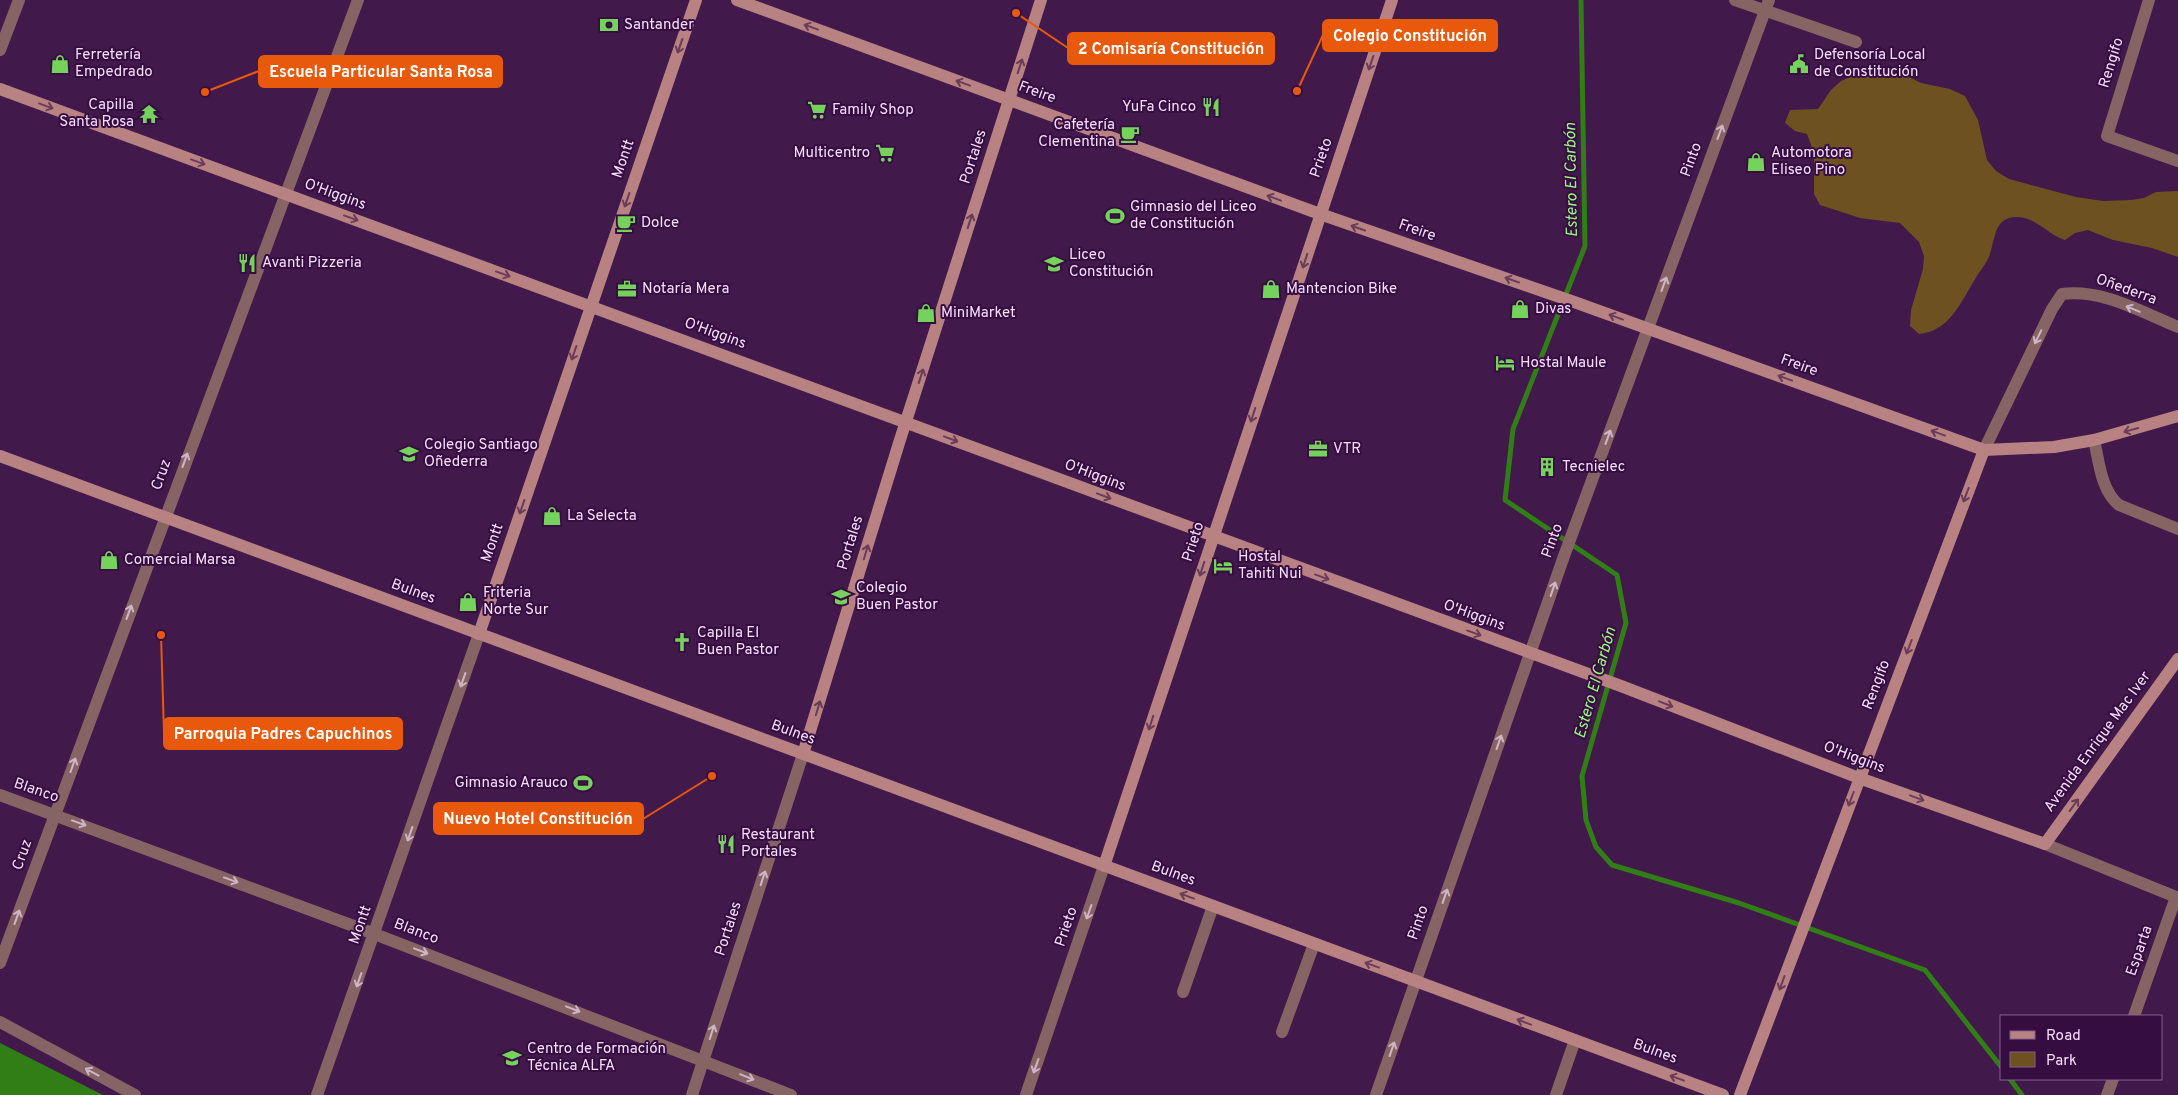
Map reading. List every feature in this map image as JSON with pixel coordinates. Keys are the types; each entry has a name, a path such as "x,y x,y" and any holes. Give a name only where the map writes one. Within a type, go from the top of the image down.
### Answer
{"street":[{"path":"0,50 19,0"},
{"name":"Cruz","path":"0,963 284,194 358,0"},
{"name":"Montt","path":"318,1095 696,0"},
{"name":"Freire","path":"737,0 1320,214 1558,296 1984,450 2054,447 2094,440 2178,416"},
{"name":"Portales","path":"692,1095 804,754 906,422 1041,0"},
{"name":"Prieto","path":"1026,1095 1392,0"},
{"path":"1735,0 1767,5 1856,42"},
{"name":"Rengifo","path":"2149,0 2107,136 2178,161"},
{"name":"Pinto","path":"1376,1095 1564,556 1767,5"},
{"name":"O'Higgins","path":"0,89 906,422 1212,537 1621,686 1859,778 2045,844 2176,897"},
{"name":"Oñederra","path":"2062,294 2080,292 2098,295 2178,327"},
{"name":"Rengifo","path":"1740,1095 1984,450 2052,308 2062,294"},
{"path":"2094,440 2107,490 2112,499 2119,505 2178,529"},
{"name":"Bulnes","path":"0,456 1722,1095"},
{"name":"Avenida Enrique Mac Iver","path":"2045,844 2178,659"},
{"name":"Blanco","path":"0,795 375,934 791,1095"},
{"name":"Esparta","path":"2134,1015 2176,897"},
{"path":"1182,992 1213,906"},
{"path":"1282,1032 1314,944"},
{"path":"0,1022 135,1095"},
{"path":"1556,1095 1575,1040"},
{"path":"2107,1095 2113,1080"}],"green space":[{"path":"1867,69 1897,71 1921,83 1950,89 1965,96 1978,120 1987,160 1996,171 2009,179 2076,197 2103,201 2131,200 2144,198 2156,192 2178,191 2178,257 2152,248 2113,240 2088,230 2075,233 2065,240 2031,220 2018,217 2010,218 1999,225 1988,259 1952,315 1938,328 1919,334 1910,326 1911,310 1923,269 1924,256 1919,242 1900,223 1860,218 1820,205 1814,194 1814,153 1807,134 1795,131 1785,123 1790,110 1818,109 1831,90 1841,81"}],"shaded area":[{"path":"0,1043 103,1095 0,1095"}],"waterway":[{"name":"Estero El Carbón","path":"1581,0 1585,246 1513,429 1505,500 1617,575 1626,623 1582,776 1586,820 1596,847 1612,865 1739,903 1925,970 2000,1065"},
{"name":"Estero El Carbón","path":"2011,1080 2022,1095"}],"place":[{"name":"2 Comisaría Constitución","path":"1016,13"},
{"name":"Santander","path":"609,25"},
{"name":"Ferretería Empedrado","path":"60,64"},
{"name":"Defensoría Local de Constitución","path":"1799,64"},
{"name":"Colegio Constitución","path":"1297,91"},
{"name":"Escuela Particular Santa Rosa","path":"205,92"},
{"name":"YuFa Cinco","path":"1211,107"},
{"name":"Family Shop","path":"817,110"},
{"name":"Capilla Santa Rosa","path":"149,114"},
{"name":"Cafetería Clementina","path":"1130,134"},
{"name":"Multicentro","path":"885,153"},
{"name":"Automotora Eliseo Pino","path":"1756,162"},
{"name":"Gimnasio del Liceo de Constitución","path":"1115,216"},
{"name":"Dolce","path":"626,223"},
{"name":"Avanti Pizzeria","path":"247,263"},
{"name":"Liceo Constitución","path":"1054,264"},
{"name":"Notaría Mera","path":"627,289"},
{"name":"Mantencion Bike","path":"1271,289"},
{"name":"Divas","path":"1520,309"},
{"name":"MiniMarket","path":"926,313"},
{"name":"Hostal Maule","path":"1505,363"},
{"name":"VTR","path":"1318,449"},
{"name":"Colegio Santiago Oñederra","path":"409,454"},
{"name":"Tecnielec","path":"1547,467"},
{"name":"La Selecta","path":"552,516"},
{"name":"Comercial Marsa","path":"109,560"},
{"name":"Hostal Tahiti Nui","path":"1223,566"},
{"name":"Colegio Buen Pastor","path":"841,597"},
{"name":"Friteria Norte Sur","path":"468,602"},
{"name":"Parroquia Padres Capuchinos","path":"161,635"},
{"name":"Capilla El Buen Pastor","path":"682,642"},
{"name":"Nuevo Hotel Constitución","path":"712,776"},
{"name":"Gimnasio Arauco","path":"583,783"},
{"name":"Restaurant Portales","path":"726,844"},
{"name":"Centro de Formación Técnica ALFA","path":"512,1058"}]}
